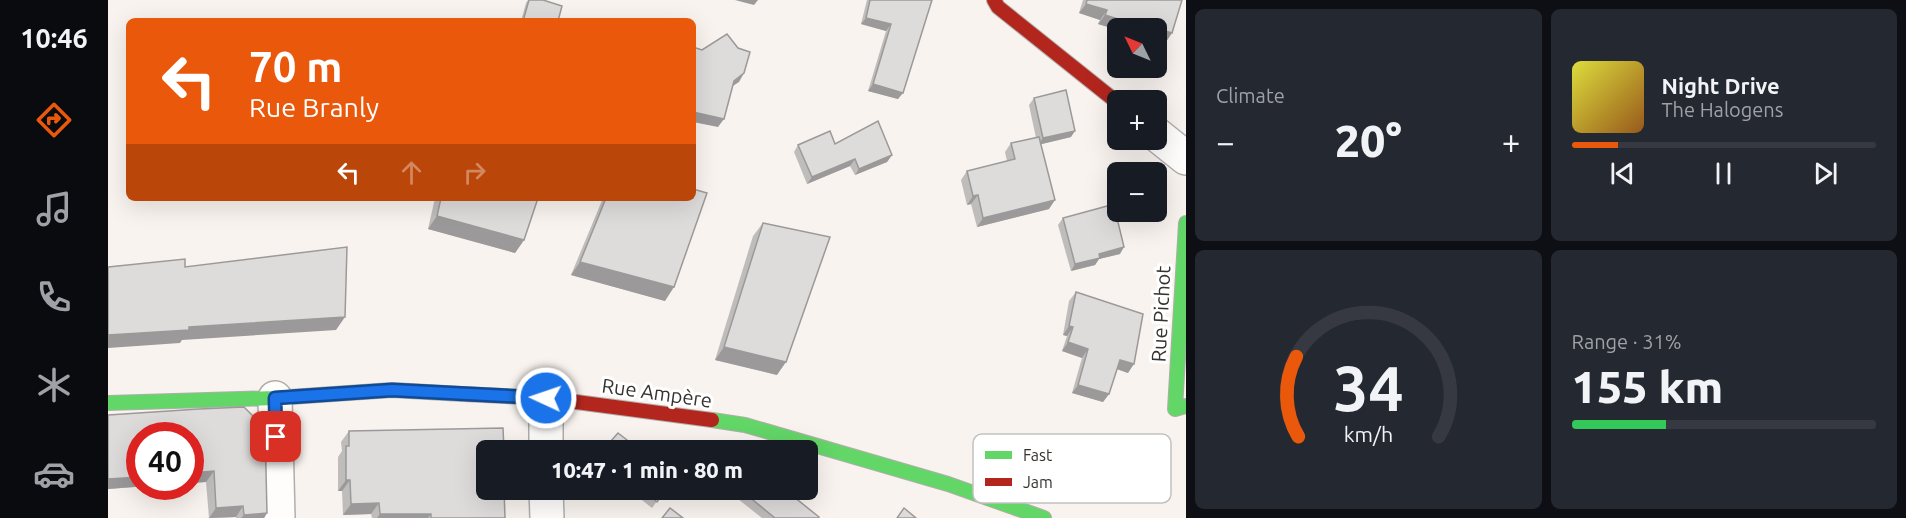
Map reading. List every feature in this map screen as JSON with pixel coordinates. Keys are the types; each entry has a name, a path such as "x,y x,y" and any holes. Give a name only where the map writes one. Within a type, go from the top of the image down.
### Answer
{"street":[{"path":"994,0 998,7 1107,94"},
{"path":"1167,143 1186,158"},
{"name":"Rue Pichot","path":"1181,407 1186,223"},
{"name":"Rue Ampère","path":"108,403 275,398 392,390 546,398 746,425 973,493"},
{"path":"275,398 278,518"},
{"path":"546,398 546,440"},
{"path":"546,500 547,518"},
{"name":"Rue Ampère","path":"1002,503 1044,518"}],"building":[{"path":"529,0 543,0 562,6 559,18 524,18"},
{"path":"870,0 932,0 903,93 873,84 891,24 866,18"},
{"path":"1087,0 1182,0 1172,33 1167,31 1167,18 1115,18 1105,15 1107,10 1086,4"},
{"path":"727,34 738,48 750,52 744,73 734,81 724,119 696,113 696,48 702,50"},
{"path":"1066,90 1075,131 1043,138 1034,98"},
{"path":"878,121 892,155 859,169 855,159 812,177 798,145 830,131 835,144"},
{"path":"1039,137 1055,200 983,218 978,195 973,196 967,171 1015,159 1011,143"},
{"path":"696,190 707,193 674,287 580,262 605,201 696,201"},
{"path":"440,201 537,201 524,240 437,216"},
{"path":"1107,206 1107,222 1118,222 1124,247 1099,254 1100,258 1075,264 1063,218"},
{"path":"763,223 830,237 786,362 724,347"},
{"path":"347,247 345,317 189,327 189,330 108,335 108,267 185,259 185,267"},
{"path":"1076,292 1143,314 1134,364 1120,360 1109,394 1078,385 1088,349 1068,342 1073,327 1069,326"},
{"path":"244,407 265,428 267,513 244,515 243,506 216,508 214,471 204,472 204,422 126,422 126,478 108,479 108,415"},
{"path":"503,428 504,440 476,440 476,500 504,500 505,518 431,518 431,514 380,514 379,503 351,504 350,480 346,480 346,446 349,446 349,431"},
{"path":"618,433 627,440 612,440"},
{"path":"753,500 798,500 819,517 818,518 775,518"},
{"path":"670,508 683,518 662,518"},
{"path":"904,508 916,518 897,518"}],"traffic: fast":[{"path":"1186,223 1175,409 1186,406"},
{"path":"108,403 275,398 392,390 463,394"},
{"path":"712,420 745,425 973,493"},
{"path":"1002,503 1044,518"}],"traffic: jam":[{"path":"994,0 998,7 1107,94"},
{"path":"463,394 546,398 712,420"}],"route":[{"path":"276,437 275,398 392,390 546,398"}]}
